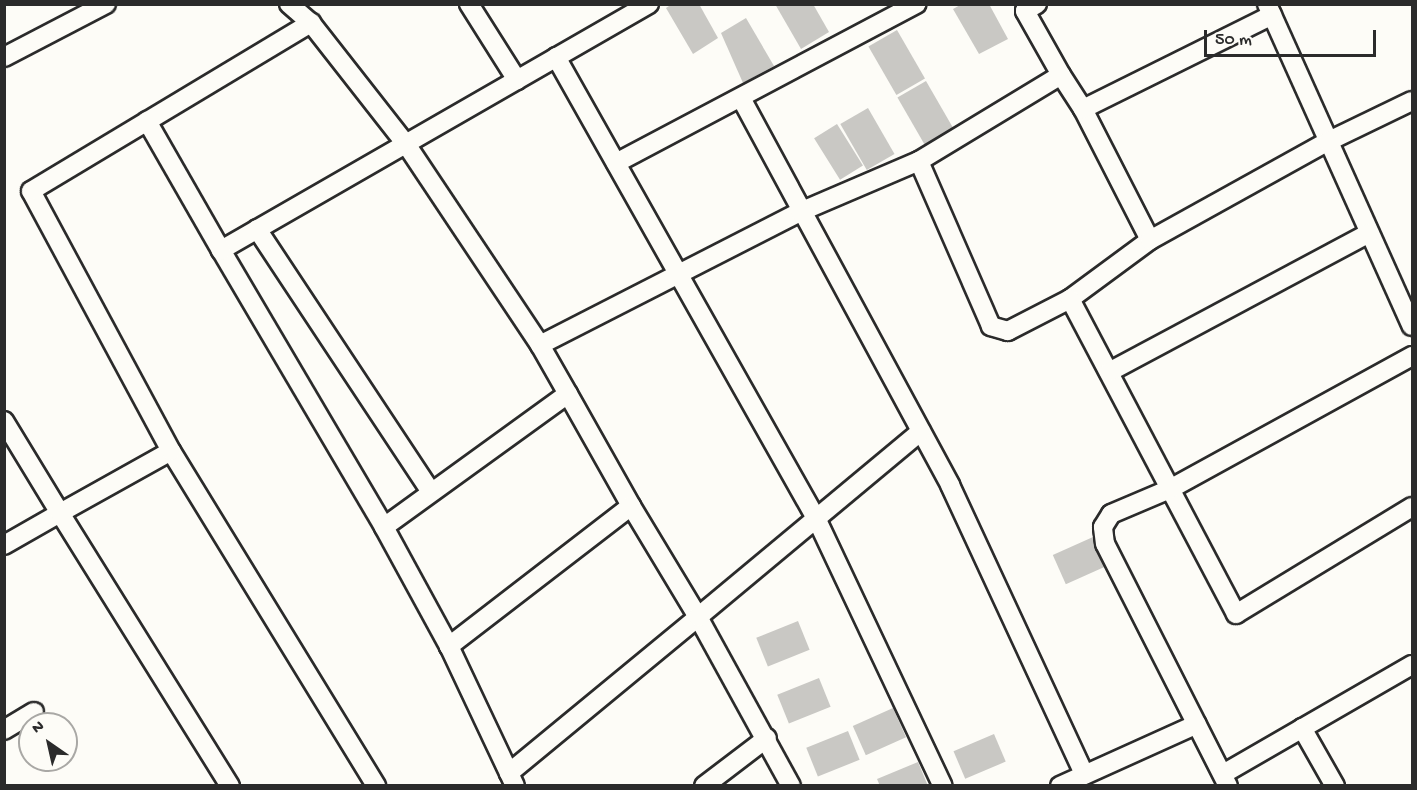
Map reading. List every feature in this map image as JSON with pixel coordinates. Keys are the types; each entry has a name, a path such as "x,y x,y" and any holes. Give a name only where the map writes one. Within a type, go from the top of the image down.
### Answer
{"street":[{"path":"289,4 311,24 406,144 540,345 767,738 791,786"},
{"path":"469,4 518,80"},
{"path":"221,250 518,80 629,9 649,4"},
{"path":"616,163 916,4"},
{"path":"4,57 97,7"},
{"path":"1027,7 1060,75 1083,109 1150,240"},
{"path":"1083,109 1269,10 1327,142 1413,326"},
{"path":"311,24 31,191 171,451 375,786"},
{"path":"556,57 817,520 943,786"},
{"path":"540,345 679,276 800,212 919,161 1060,75"},
{"path":"741,98 800,212 950,485 1084,774"},
{"path":"919,161 991,326 1008,331 1070,299 1150,240 1327,142 1413,101"},
{"path":"147,121 384,527 449,646 512,779 698,617 921,431"},
{"path":"256,230 431,492"},
{"path":"1109,372 1369,232"},
{"path":"1070,299 1236,614 1413,507"},
{"path":"1413,356 1170,489 1112,514 1103,527 1105,544 1226,780 1302,728 1413,665"},
{"path":"384,527 567,394"},
{"path":"4,421 230,786"},
{"path":"4,545 171,451"},
{"path":"449,646 631,506"},
{"path":"4,730 18,722"},
{"path":"1060,786 1197,724"},
{"path":"1302,728 1335,786"},
{"path":"704,786 767,738"}],"building":[{"path":"672,4 699,4 718,38 693,54 666,8"},
{"path":"775,4 813,4 829,32 801,49"},
{"path":"962,4 989,4 1008,39 979,54 953,9"},
{"path":"746,18 774,66 743,83 721,33"},
{"path":"897,30 925,78 896,95 868,46"},
{"path":"926,81 954,129 925,146 897,98"},
{"path":"868,108 894,154 867,170 840,124"},
{"path":"837,124 863,166 840,180 814,138"},
{"path":"1093,537 1106,566 1066,584 1053,555"},
{"path":"798,621 810,650 768,667 756,638"},
{"path":"819,678 831,707 789,724 777,695"},
{"path":"893,708 906,737 866,755 853,726"},
{"path":"848,731 860,760 818,777 806,748"},
{"path":"994,734 1006,762 965,779 953,751"},
{"path":"918,762 928,786 880,786 877,779"}]}
